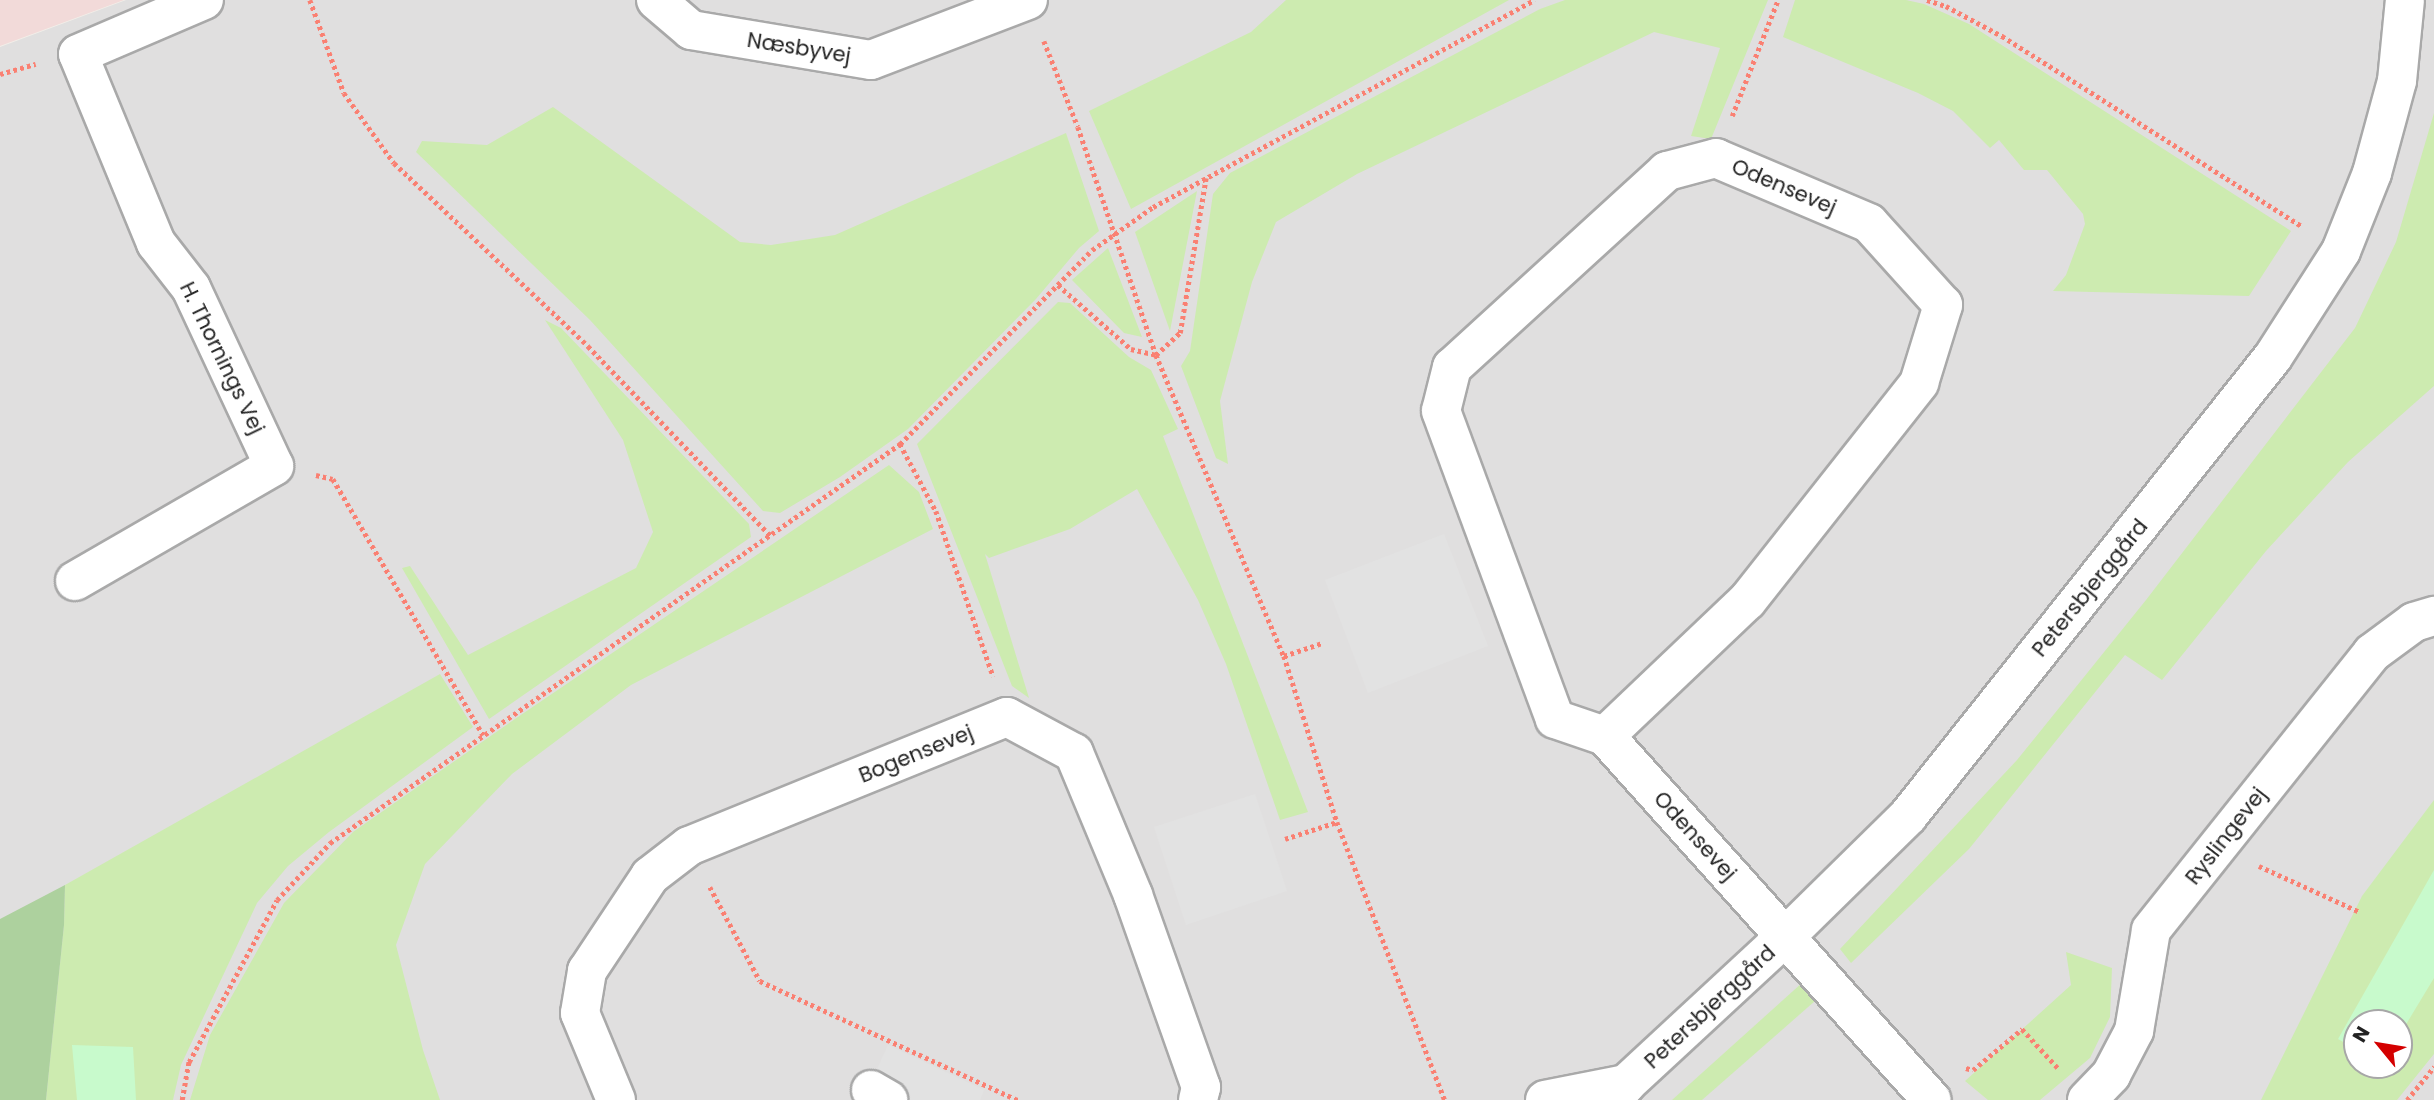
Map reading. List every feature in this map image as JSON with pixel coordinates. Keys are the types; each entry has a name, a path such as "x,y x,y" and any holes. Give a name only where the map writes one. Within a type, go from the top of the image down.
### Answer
{"street":[{"name":"H. Thornings Vej","path":"204,0 78,54 156,243 191,288 274,466"},
{"name":"Næsbyvej","path":"656,0 691,30 871,60 1028,0"},
{"name":"Petersbjerggård","path":"1545,1100 1620,1092 1908,817 2273,357 2341,251 2372,173 2397,81 2405,0"},
{"name":"Odensevej","path":"1605,736 1747,601 1911,394 1919,383 1943,304 1869,223 1716,158 1667,171 1452,367 1441,411 1555,719 1605,736 1786,936"},
{"path":"75,581 274,466"},
{"name":"Ryslingevej","path":"2087,1100 2111,1075 2134,1031 2151,930 2372,653 2414,622 2434,617"},
{"path":"1007,717 1074,753 1133,895 1202,1087 1198,1100"},
{"name":"Bogensevej","path":"616,1100 580,1013 587,971 650,876 688,846 1007,717"},
{"path":"1786,936 1932,1100"}],"path":[{"path":"310,0 344,93 394,163 589,346 771,536"},
{"path":"1028,0 1079,127 1156,355 1284,656 1337,822 1445,1100"},
{"path":"182,1100 189,1062 277,900 330,843 900,444 1092,250 1153,207 1535,0"},
{"path":"1716,158 1779,0"},
{"path":"1927,0 1946,6 2002,36 2341,251"},
{"path":"1156,355 1180,333 1206,178"},
{"path":"1058,285 1131,348 1156,355"},
{"path":"900,444 936,511 1007,717"},
{"path":"274,466 333,479 483,735"},
{"path":"1284,656 1322,643"},
{"path":"1286,839 1337,822"},
{"path":"688,846 760,981 1017,1100"},
{"path":"2217,847 2360,912"},
{"path":"1961,1066 1973,1070 2022,1029 2087,1100"},
{"path":"2407,1100 2434,1067"}],"shaded area":[{"path":"0,0 124,0 0,46"},
{"path":"126,0 2434,0 2434,1100 0,1100 0,47"},
{"path":"1444,534 1488,646 1368,693 1325,580"},
{"path":"1255,794 1287,891 1186,925 1154,827"},
{"path":"888,1045 984,1090 980,1100 863,1100"}],"green space":[{"path":"1286,0 1509,0 1131,209 1089,111 1251,32"},
{"path":"1565,0 1768,0 1711,139 1691,136 1720,48 1654,32 1357,174 1276,222 1252,282 1220,401 1228,464 1216,458 1181,366 1190,351 1213,194 1230,173 1540,9"},
{"path":"1795,0 1906,0 1924,4 1969,24 2291,231 2249,296 2053,291 2066,275 2085,224 2083,214 2047,170 2024,170 1999,140 1990,148 1953,111 1918,93 1783,37"},
{"path":"553,107 740,242 771,245 835,235 1066,133 1099,231 1079,248 1036,299 908,429 840,477 780,513 763,511 590,320 416,152 422,141 487,145"},
{"path":"2434,113 2434,386 2348,462 2266,551 2162,680 2125,655 1969,849 1851,963 1840,949 2017,760 2146,600 2355,328 2396,242"},
{"path":"1197,191 1170,331 1135,232"},
{"path":"1108,248 1142,337 1124,333 1072,280"},
{"path":"1058,302 1070,303 1129,357 1151,370 1178,429 1163,436 1308,812 1280,820 1226,664 1198,600 1137,489 1070,529 989,558 985,554 1029,698 1012,686 917,444"},
{"path":"545,320 561,328 749,524 751,537 489,719 402,568 410,566 468,655 636,568 653,532 623,440"},
{"path":"889,465 919,492 933,529 631,685 512,774 425,864 396,945 423,1050 440,1100 190,1100 210,1035 284,903 353,832"},
{"path":"440,674 473,727 329,832 288,866 257,903 181,1065 173,1100 46,1100 64,925 65,885"},
{"path":"2434,800 2434,1054 2397,1100 2261,1100 2362,896"},
{"path":"2434,870 2434,978 2413,1013 2413,1009 2355,1009"},
{"path":"65,885 64,925 46,1100 0,1100 0,919"},
{"path":"2066,952 2112,968 2110,1017 2090,1058 2040,1100 1988,1100 1965,1081 2071,985"},
{"path":"1803,982 1815,1001 1702,1100 1672,1100"},
{"path":"72,1045 133,1047 136,1100 77,1100"}]}
